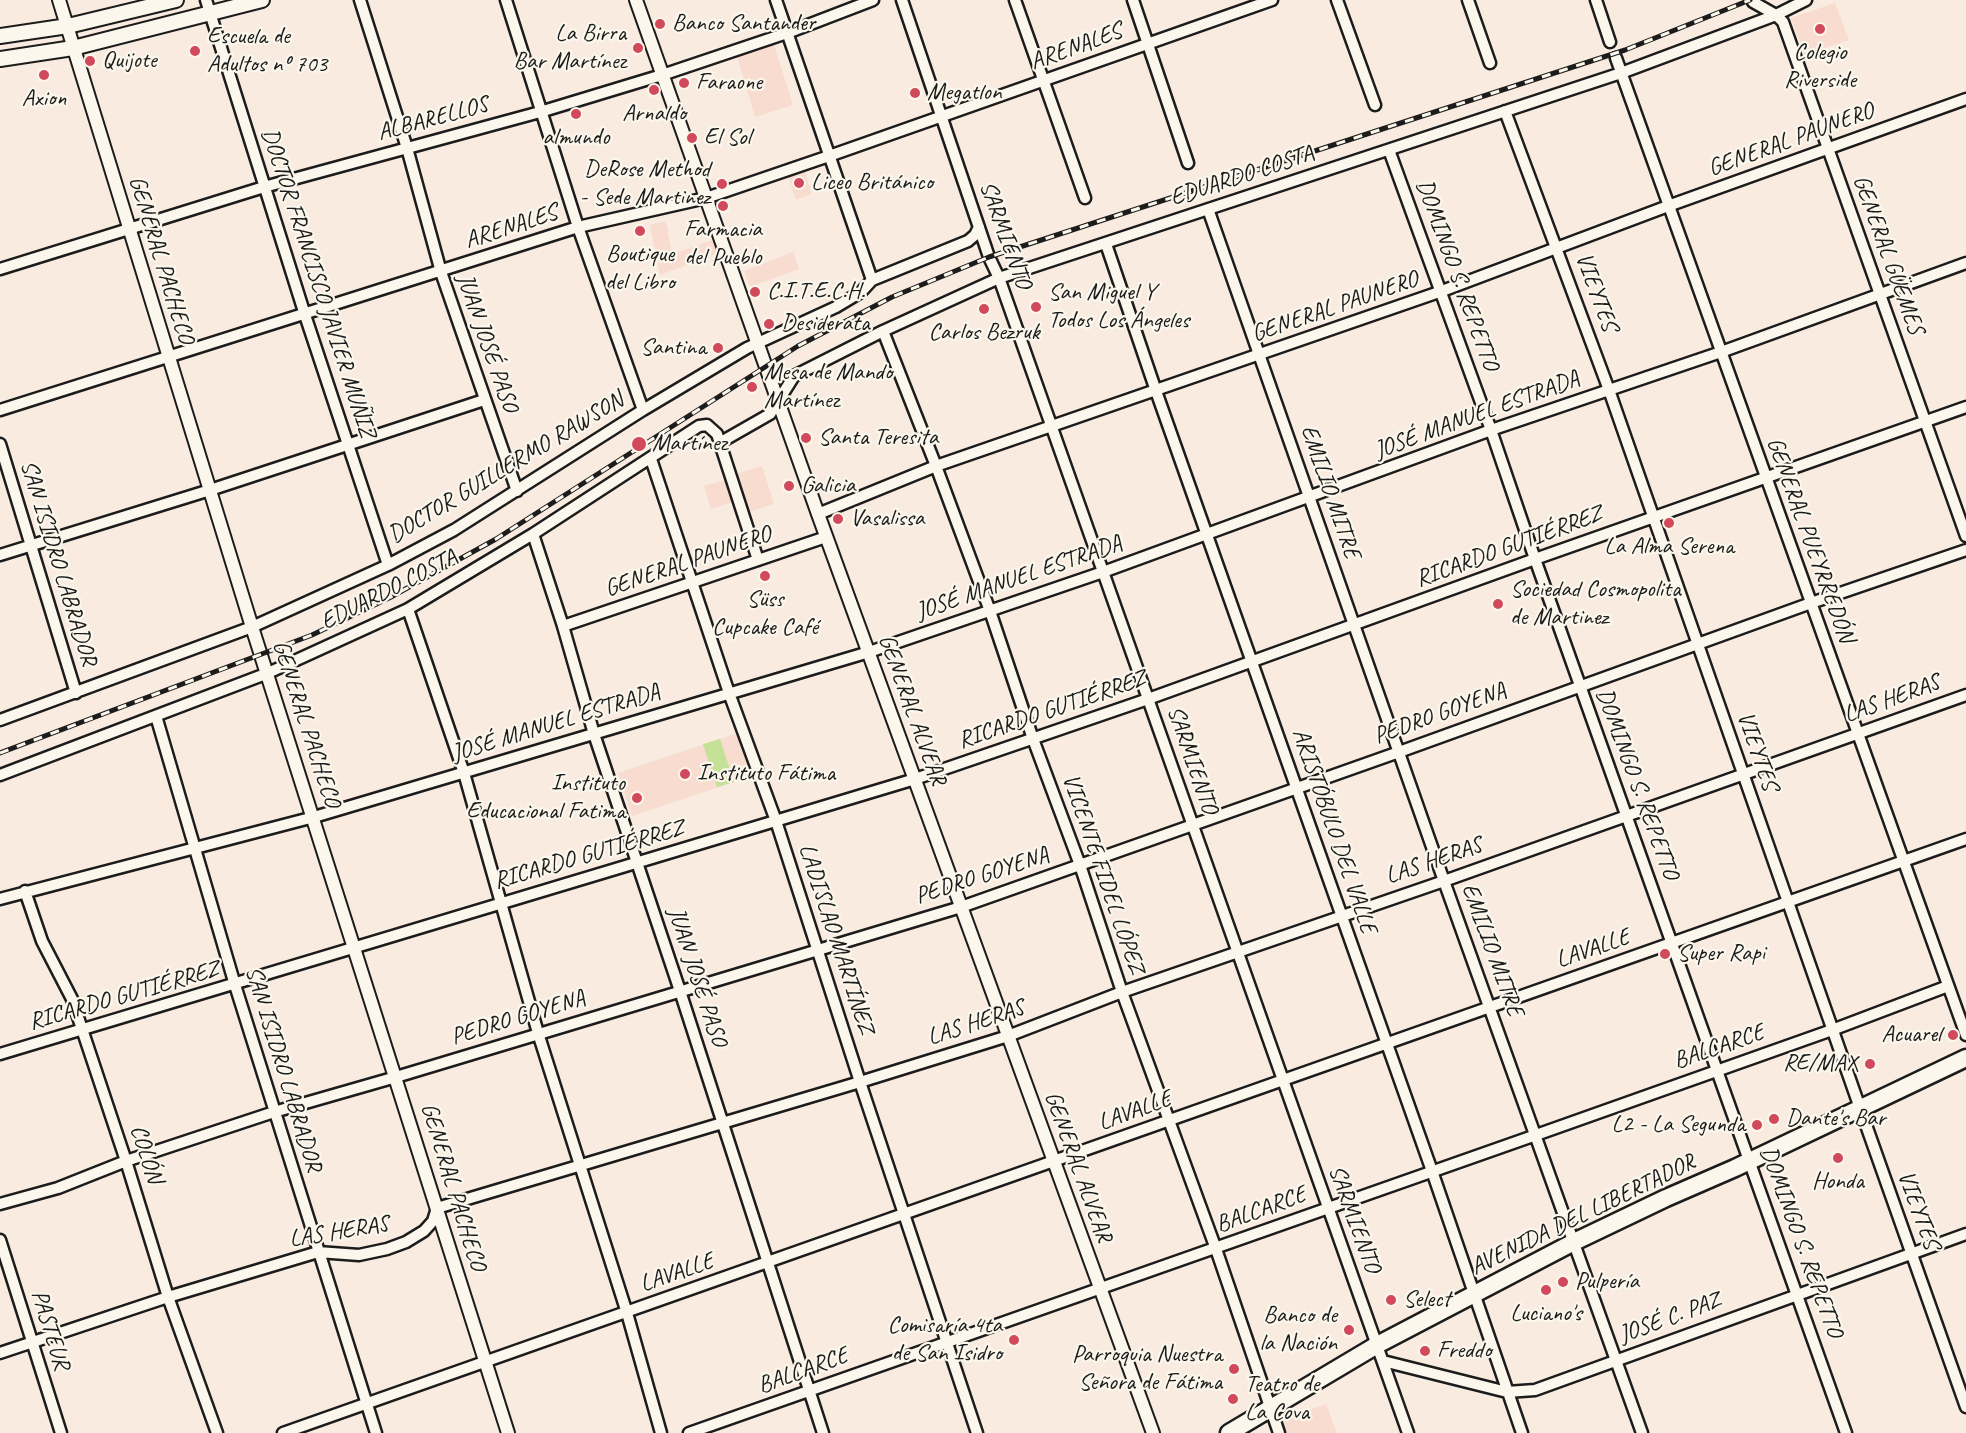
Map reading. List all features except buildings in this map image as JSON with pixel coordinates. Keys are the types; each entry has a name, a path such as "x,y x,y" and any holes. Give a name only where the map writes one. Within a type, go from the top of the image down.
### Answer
{"main road":[{"path":"0,36 68,26 176,0"},
{"path":"0,59 73,48 208,7 262,0"},
{"name":"AVENIDA DEL LIBERTADOR","path":"1230,1433 1271,1408 1380,1353 1474,1295 1574,1242 1966,1058"}],"street":[{"name":"GENERAL PACHECO","path":"59,0 252,627 508,1433"},
{"name":"JUAN JOSÉ PASO","path":"360,0 407,148 441,272 517,491"},
{"path":"506,0 578,227 643,410"},
{"name":"GENERAL ALVEAR","path":"636,0 826,537 1153,1433"},
{"path":"776,0 872,280"},
{"name":"ALBARELLOS","path":"0,269 264,187 540,112 662,75 787,33 873,0"},
{"name":"SARMIENTO","path":"902,0 989,257 999,278 1408,1433"},
{"path":"1015,0 1086,198"},
{"path":"1133,0 1188,163"},
{"name":"ARENALES","path":"0,410 578,227 706,198 1272,0"},
{"path":"1337,0 1375,105"},
{"path":"1468,0 1490,63"},
{"path":"1596,0 1610,42"},
{"name":"EDUARDO COSTA","path":"0,775 268,673 408,609 534,534 692,430 706,424 717,434 721,442 770,414 795,376 884,331 999,278 1621,73 1776,15 1806,0"},
{"path":"1753,2 1776,15"},
{"name":"DOCTOR FRANCISCO JAVIER MUÑIZ","path":"208,7 304,315 388,565"},
{"name":"GENERAL GÜEMES","path":"1776,15 1783,22 1966,536"},
{"name":"GENERAL PUEYRREDÓN","path":"1616,58 1966,1035"},
{"name":"GENERAL PAUNERO","path":"818,514 936,466 1442,291 1668,206 1966,99"},
{"name":"VIEYTES","path":"1505,111 1609,390 1966,1407"},
{"name":"DOMINGO S. REPETTO","path":"1389,150 1442,291 1846,1433"},
{"name":"EMILIO MITRE","path":"1208,209 1353,625 1642,1433"},
{"name":"DOCTOR GUILLERMO RAWSON","path":"0,720 252,627 388,565 454,530 643,410 758,342 836,307 861,292 872,280 962,244 975,235 979,227"},
{"name":"ARISTÓBULO DEL VALLE","path":"1106,244 1522,1433"},
{"name":"JOSÉ MANUEL ESTRADA","path":"0,899 314,817 869,652 1103,572 1491,430 1721,352 1966,263"},
{"name":"VICENTE FIDEL LÓPEZ","path":"884,331 990,611 1033,739 1080,865 1122,992 1216,1249 1279,1433"},
{"path":"0,555 210,490 484,400"},
{"name":"RICARDO GUTIÉRREZ","path":"0,1054 915,779 1148,699 1251,660 1966,407"},
{"path":"721,442 758,561"},
{"name":"SAN ISIDRO LABRADOR","path":"0,444 76,693"},
{"name":"LADISLAO MARTÍNEZ","path":"651,459 729,693 776,821 977,1433"},
{"name":"JUAN JOSÉ PASO","path":"534,534 594,734 823,1433"},
{"name":"GENERAL PAUNERO","path":"563,626 826,537"},
{"name":"PEDRO GOYENA","path":"0,1204 58,1188 126,1161 274,1112 961,907 1811,603 1966,550"},
{"path":"408,609 464,773 538,1033 627,1312 661,1433"},
{"name":"LAS HERAS","path":"0,1353 168,1297 318,1252 358,1255 406,1242 430,1226 437,1208 1008,1036 1122,992 1444,881 1966,695"},
{"name":"SAN ISIDRO LABRADOR","path":"156,716 235,985 376,1433"},
{"name":"LAVALLE","path":"284,1433 1966,839"},
{"name":"COLÓN","path":"25,891 42,941 72,999 83,1028 168,1297 217,1433"},
{"name":"BALCARCE","path":"689,1433 946,1341 1216,1249 1832,1030 1948,986"},
{"name":"JOSÉ C. PAZ","path":"1380,1353 1508,1392 1535,1390 1966,1234"},
{"name":"PASTEUR","path":"0,1240 61,1433"}],"shaded area":[{"name":"Colegio Riverside","path":"1835,3 1849,40 1805,55 1791,18"},
{"path":"774,45 793,105 755,117 737,56"},
{"name":"Liceo Británico","path":"804,167 811,194 796,200 787,172"},
{"path":"666,221 672,254 713,240 718,253 660,275 650,225"},
{"path":"793,252 799,269 750,287 744,271"},
{"path":"762,466 774,504 748,512 736,474"},
{"path":"726,480 733,502 711,509 704,486"},
{"name":"Instituto Fátima","path":"738,733 752,776 632,816 618,773"},
{"path":"1326,1404 1337,1433 1288,1433 1283,1420"}],"green space":[{"path":"720,739 734,782 717,787 703,744"}],"railway":[{"path":"0,753 312,635 391,597 496,539 798,346 892,297 989,257 1625,50 1750,0"}],"place":[{"name":"Banco Santander","path":"660,24"},
{"name":"Colegio Riverside","path":"1820,29"},
{"name":"La Birra Bar Martínez","path":"638,48"},
{"name":"Escuela de Adultos nº 703","path":"195,51"},
{"name":"Quijote","path":"90,61"},
{"name":"Axion","path":"44,75"},
{"name":"Faraone","path":"684,83"},
{"name":"Arnaldo","path":"654,90"},
{"name":"Megatlon","path":"915,93"},
{"name":"almundo","path":"576,114"},
{"name":"El Sol","path":"692,138"},
{"name":"Liceo Británico","path":"799,183"},
{"name":"DeRose Method - Sede Martinez","path":"722,184"},
{"name":"Farmacia del Pueblo","path":"723,206"},
{"name":"Boutique del Libro","path":"640,231"},
{"name":"C.I.T.E.C.H.","path":"755,292"},
{"name":"San Miguel Y Todos Los Ángeles","path":"1036,307"},
{"name":"Carlos Bezruk","path":"984,309"},
{"name":"Desiderata","path":"769,324"},
{"name":"Santina","path":"718,348"},
{"name":"Mesa de Mando Martínez","path":"752,387"},
{"name":"Santa Teresita","path":"806,438"},
{"name":"Martínez","path":"639,444"},
{"name":"Galicia","path":"789,486"},
{"name":"Vasalissa","path":"838,519"},
{"name":"La Alma Serena","path":"1669,523"},
{"name":"Süss Cupcake Café","path":"765,576"},
{"name":"Sociedad Cosmopolita de Martinez","path":"1498,604"},
{"name":"Instituto Fátima","path":"685,774"},
{"name":"Instituto Educacional Fatima","path":"637,798"},
{"name":"Super Rapi","path":"1665,954"},
{"name":"Acuarel","path":"1953,1035"},
{"name":"RE/MAX","path":"1870,1064"},
{"name":"Dante's Bar","path":"1774,1119"},
{"name":"L2 - La Segunda","path":"1757,1125"},
{"name":"Honda","path":"1838,1158"},
{"name":"Pulpería","path":"1563,1282"},
{"name":"Luciano's","path":"1546,1290"},
{"name":"Select","path":"1391,1300"},
{"name":"Banco de la Nación","path":"1349,1330"},
{"name":"Comisaría 4ta de San Isidro","path":"1014,1340"},
{"name":"Freddo","path":"1425,1351"},
{"name":"Parroquia Nuestra Señora de Fátima","path":"1234,1369"},
{"name":"Teatro de La Cova","path":"1233,1399"}]}
